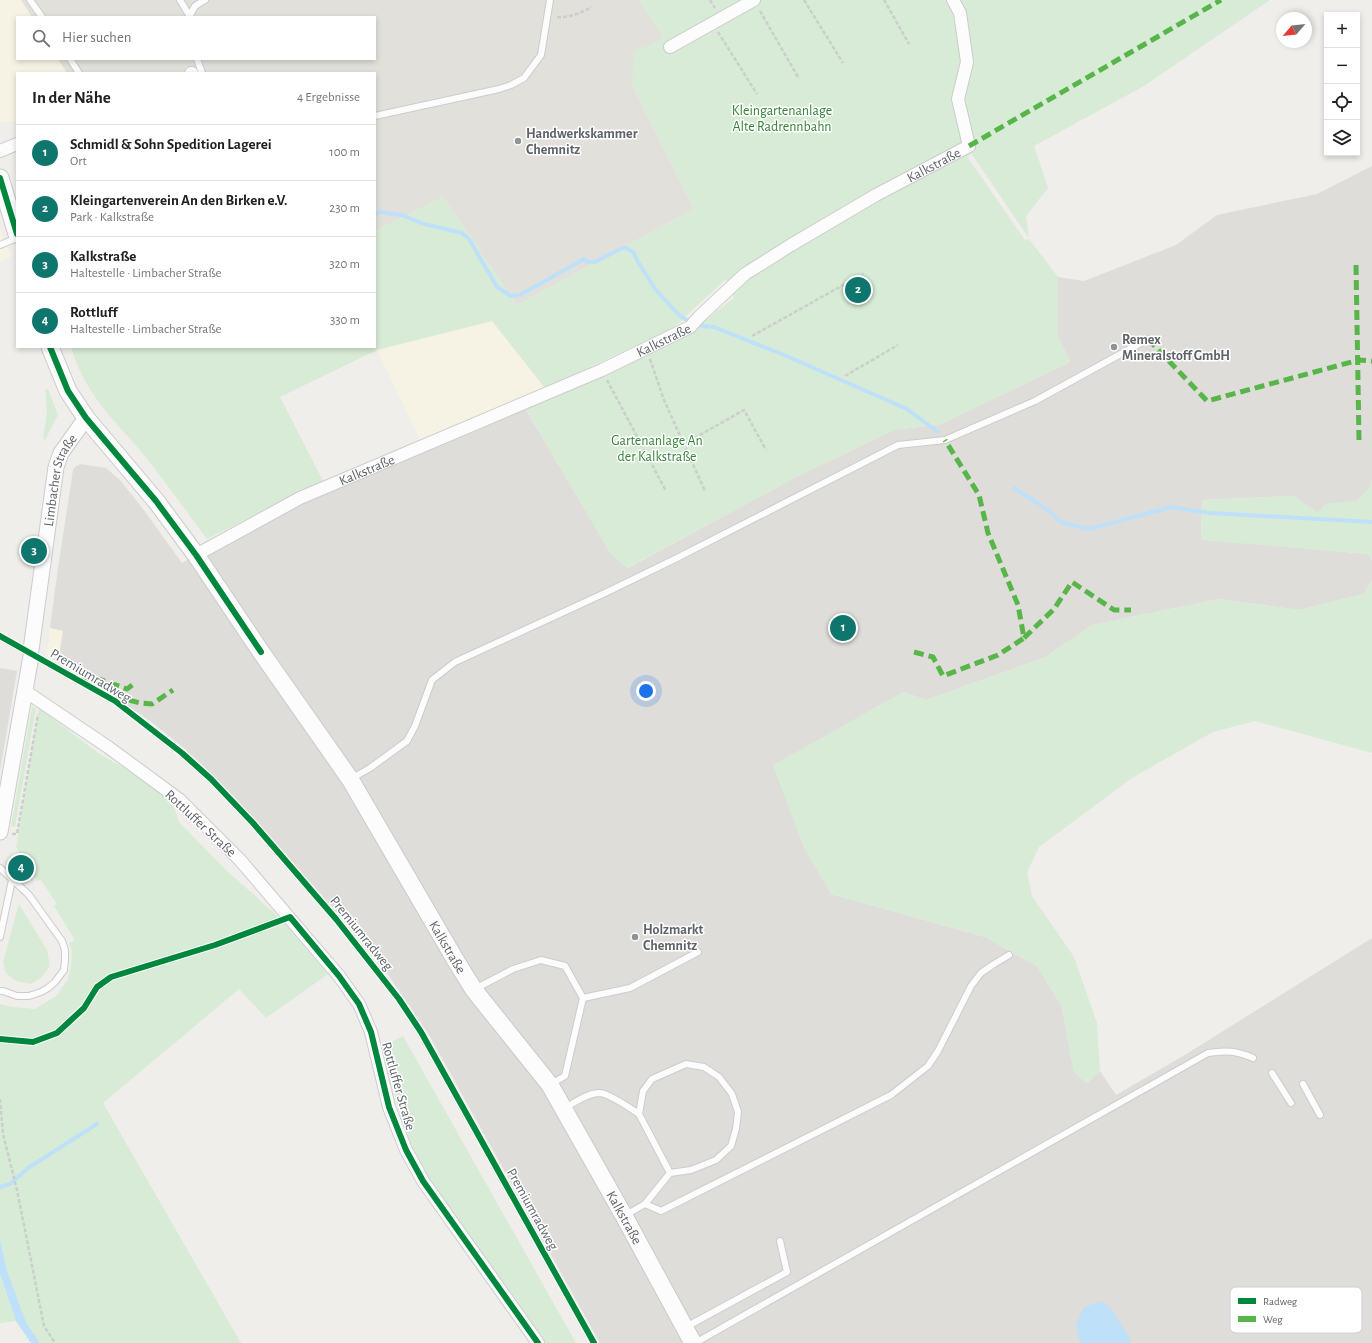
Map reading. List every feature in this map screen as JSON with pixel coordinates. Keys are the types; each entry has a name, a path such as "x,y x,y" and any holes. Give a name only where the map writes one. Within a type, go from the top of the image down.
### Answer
{"main road":[{"path":"0,178 16,231"},
{"name":"Limbacher Straße","path":"50,348 68,391 86,418"},
{"name":"Kalkstraße","path":"86,418 156,500 196,555 350,780 474,990 550,1085 694,1343"}],"street":[{"path":"670,47 754,0"},
{"name":"Kalkstraße","path":"196,555 300,498 602,370 690,327 745,274 790,245 876,195 970,146 958,99 967,62 960,13 953,0"},
{"path":"0,151 16,144"},
{"name":"Limbacher Straße","path":"3,832 29,693 31,653 56,467 61,453 86,418"},
{"name":"Rottluffer Straße","path":"29,693 108,746 180,800 240,860 339,976 359,1004 371,1032 389,1106 406,1150 422,1180 538,1343"}],"lane":[{"path":"30,0 41,16"},
{"path":"180,0 189,16 195,6 205,0"},
{"path":"376,116 499,89 524,78 542,55 550,0"},
{"path":"71,60 78,72"},
{"path":"197,60 202,72"},
{"path":"0,245 16,238"},
{"path":"350,780 370,768 407,741 415,726 432,680 455,662 668,563 898,445 945,440 1035,401 1148,339"},
{"path":"0,868 29,895 62,940 65,950 64,970 56,982 48,988 30,996 17,996 2,991 0,985"},
{"path":"0,937 12,880"},
{"path":"583,998 630,988 698,952"},
{"path":"645,1204 662,1211 891,1095 928,1066 938,1051 971,986 982,973 1009,955"},
{"path":"474,990 513,969 541,960 565,966 583,998 565,1076 550,1085"},
{"path":"694,1343 1208,1053 1229,1051 1241,1053 1253,1058"},
{"path":"624,1216 645,1204 670,1173 691,1170 716,1160 731,1146 736,1129 738,1112 732,1094 719,1077 704,1067 686,1064 652,1079 643,1091 639,1114"},
{"path":"1272,1073 1291,1103"},
{"path":"1302,1084 1320,1115"},
{"path":"563,1108 592,1094 601,1093 624,1103 639,1114 670,1173"},
{"path":"684,1327 787,1272 780,1241"}],"path":[{"path":"754,0 798,77"},
{"path":"804,0 843,63"},
{"path":"884,0 908,44"},
{"path":"548,16 559,18 572,16 592,7"},
{"path":"713,23 757,94"},
{"path":"752,336 863,274"},
{"path":"844,376 898,345"},
{"path":"647,349 664,400 705,491"},
{"path":"602,370 666,491"},
{"path":"684,444 744,410 766,450"},
{"path":"3,832 17,834 39,708 29,693"},
{"path":"0,1099 3,1134 17,1190 44,1326 55,1343"}],"shaded area":[{"path":"0,0 21,0 31,16 16,16 16,60 59,60 66,72 16,72 16,120 0,122"},
{"name":"Handwerkskammer Chemnitz","path":"21,0 639,0 664,38 632,85 694,209 517,305 443,197 376,230 376,72 66,72 59,60 376,60 376,16 31,16"},
{"path":"1372,166 1372,480 1370,488 1356,501 1326,504 1318,513 1294,496 1202,500 1201,539 1368,554 1372,560 1372,581 1364,594 1299,610 1219,599 1092,625 1046,657 926,700 903,692 831,894 985,937 1037,966 1062,1007 1074,1072 1087,1083 1100,1071 1116,1095 1188,1053 1372,938 1372,1343 600,1343 428,1033 376,957 256,820 214,776 185,749 153,723 102,688 58,662 63,631 50,628 73,470 80,464 106,468 120,480 182,563 300,498 522,403 610,552 628,568 796,477 894,430 941,424 1070,362 1058,336 1058,277 1084,281 1176,245 1217,215 1317,194"},
{"path":"0,229 11,257 0,261"},
{"path":"492,321 545,388 421,441 377,350"},
{"path":"50,628 63,630 58,662 47,654"},
{"path":"0,668 17,671 0,771"}],"green space":[{"path":"639,0 1270,0 1144,86 1034,146 1048,188 1026,216 1029,238 971,153 968,158 1025,240 1029,239 1058,277 1058,336 1070,362 941,424 894,430 796,477 627,568 610,553 526,409 665,344 705,320 734,298 726,279 673,328 545,388 492,321 377,350 280,397 323,481 207,539 147,459 98,402 76,363 71,348 376,348 376,230 443,197 517,305 694,209 632,85 634,52 664,38"},
{"path":"45,389 48,389 58,415 45,440 43,439 47,411"},
{"path":"1372,480 1372,560 1368,554 1201,540 1202,500 1294,496 1318,513 1326,504 1356,501 1370,488"},
{"path":"1372,581 1372,753 1255,721 1213,732 1132,778 1039,847 1027,872 1032,896 1074,957 1097,1023 1100,1071 1087,1083 1074,1072 1062,1007 1037,966 985,937 831,894 804,848 773,765 903,692 926,700 1046,657 1092,625 1219,599 1299,610 1364,594"},
{"path":"32,707 36,708 15,827 11,826"},
{"path":"39,708 98,753 140,777 173,804 179,822 227,871 282,920 328,974 266,1018 239,989 103,1103 241,1343 40,1343 27,1324 7,1271 0,1238 0,1004 35,1009 56,996 67,981 71,968 72,950 69,943 75,940 54,906 57,904 41,880 37,881 16,847"},
{"path":"19,904 47,950 50,966 41,978 30,984 16,981 6,973 3,962"},
{"path":"403,1036 576,1343 544,1343 428,1176 412,1147 397,1104 385,1045"},
{"path":"0,1274 16,1321 0,1323"}],"water":[{"path":"0,1238 7,1271 20,1306 27,1324 40,1343 31,1343 16,1321 0,1274"},
{"path":"1100,1301 1109,1306 1130,1338 1130,1343 1080,1343 1076,1325 1083,1308"}],"waterway":[{"path":"376,214 380,212 401,215 424,224 462,233 469,239 497,287 511,296 520,295 584,259 587,262 595,262 620,249 626,248 633,252 655,289 680,316 702,326 714,327 784,355 907,409 938,432"},
{"path":"1014,488 1041,505 1063,523 1089,529 1171,507 1210,513 1372,522"},
{"path":"0,1187 10,1184 28,1168 97,1124"}],"marked path":[{"path":"969,146 1221,0"},
{"path":"1356,265 1359,440"},
{"path":"1148,339 1207,401 1359,360 1372,361"},
{"path":"914,652 933,657 943,676 998,655 1024,638 1018,605 988,533 979,495 945,440"},
{"path":"1024,638 1054,609 1072,582 1114,610 1131,610"},
{"path":"83,682 90,676 127,689 135,683"},
{"path":"115,701 121,698 140,703 152,704 173,690"}],"cycle path":[{"path":"0,178 16,231"},
{"path":"50,348 68,391 86,418 156,501 196,555 261,652"},
{"name":"Premiumradweg","path":"0,636 115,701 182,753 211,779 253,823 336,919 399,999 421,1032 594,1343"},
{"path":"0,1039 33,1042 57,1033 84,1008 97,987 111,977 215,945 290,917 339,976 359,1004 371,1032 389,1107 406,1150 423,1181 538,1343"}],"place":[{"name":"Handwerkskammer Chemnitz","path":"518,141"},
{"name":"Kleingartenverein An den Birken e.V.","path":"858,290"},
{"name":"Remex Mineralstoff GmbH","path":"1114,347"},
{"name":"Kalkstraße","path":"34,551"},
{"name":"Schmidl & Sohn Spedition Lagerei","path":"843,628"},
{"name":"Rottluff","path":"21,868"},
{"name":"Holzmarkt Chemnitz","path":"635,937"}],"park label":[{"name":"Kleingartenanlage Alte Radrennbahn","path":"782,118"},
{"name":"Gartenanlage An der Kalkstraße","path":"657,448"}]}
